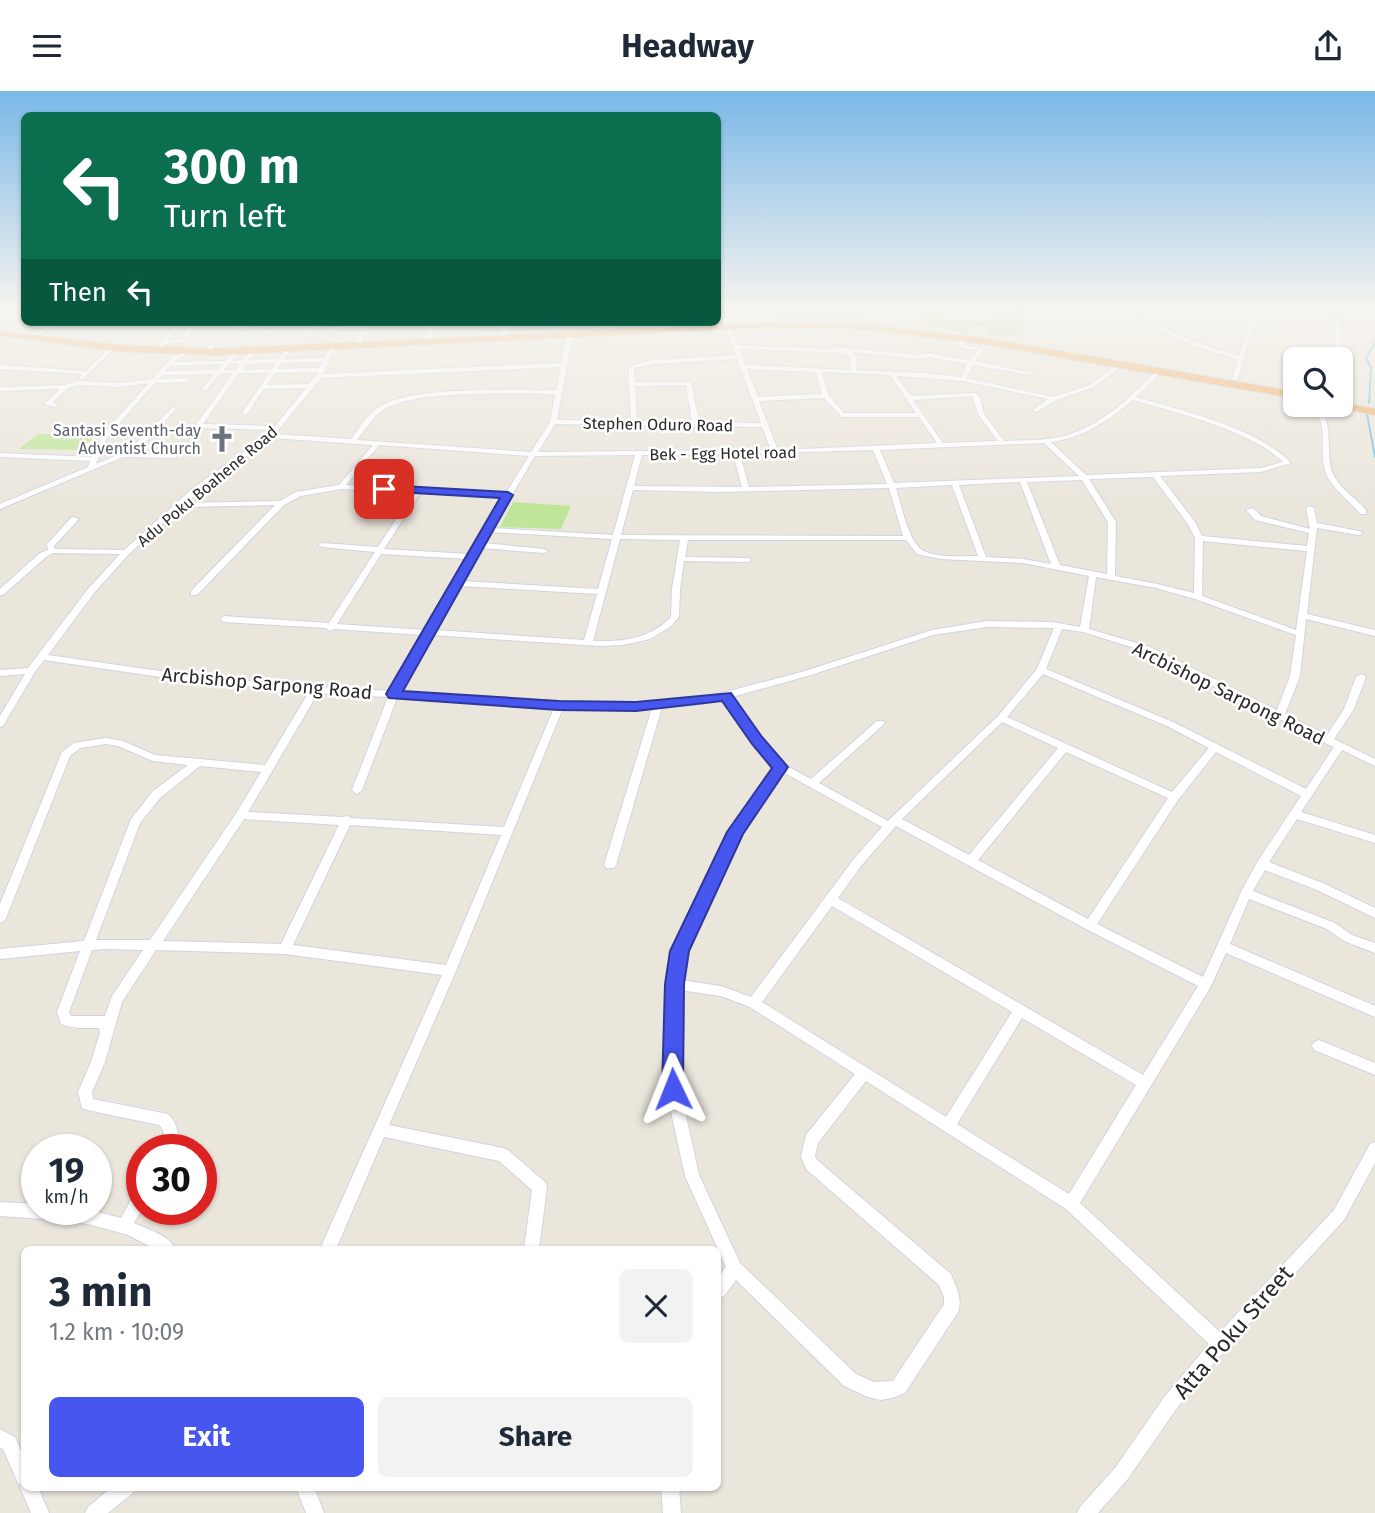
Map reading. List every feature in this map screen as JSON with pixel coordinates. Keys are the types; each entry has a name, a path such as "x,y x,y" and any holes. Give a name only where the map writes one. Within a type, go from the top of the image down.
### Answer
{"highway":[{"path":"1157,375 1283,394"},
{"path":"1176,375 1239,383 1283,393"},
{"path":"1353,406 1375,410"},
{"path":"1353,407 1375,410"}],"street":[{"path":"77,383 85,375"},
{"path":"91,468 104,436 159,375"},
{"path":"205,389 216,375"},
{"path":"234,375 198,426 278,428"},
{"path":"245,414 271,375"},
{"name":"Adu Poku Boahene Road","path":"0,724 31,671 91,591 126,552 196,490 270,436 318,375"},
{"path":"421,375 421,397"},
{"path":"357,790 394,694 478,545 553,422 563,375"},
{"path":"629,375 634,423"},
{"path":"746,375 775,452"},
{"path":"820,375 826,396 839,412 848,416 921,415"},
{"path":"893,375 941,445"},
{"path":"899,375 963,379 1050,398"},
{"path":"963,379 965,375"},
{"path":"1036,409 1050,398 1086,388 1107,375"},
{"name":"Bek - Egg Hotel road","path":"270,436 534,454 736,453 1046,442 1073,436 1087,429 1130,398 1155,375"},
{"path":"1239,383 1240,375"},
{"path":"0,389 65,387 77,383 119,385 155,380 187,380"},
{"path":"630,384 689,383 696,425"},
{"path":"263,387 311,386"},
{"path":"55,405 47,404 65,387"},
{"path":"352,442 381,408 400,400 559,392"},
{"path":"909,398 974,394 978,397 981,414 1002,442"},
{"path":"754,399 826,396"},
{"path":"630,488 892,486 1265,470 1288,463 1275,452 1240,435 1130,398"},
{"path":"0,507 125,455 146,440 173,409"},
{"path":"1322,417 1327,442 1326,462 1330,475 1363,512"},
{"name":"Stephen Oduro Road","path":"553,422 763,425"},
{"path":"1046,442 1083,476 1112,522 1111,577"},
{"path":"341,487 377,444"},
{"path":"876,447 892,486 908,538 920,552 928,555 1056,566 1093,573 1198,597 1300,634"},
{"path":"736,453 746,489"},
{"path":"588,643 639,454"},
{"path":"0,455 95,459"},
{"path":"125,455 174,457"},
{"path":"1155,474 1192,524 1199,538 1198,597"},
{"path":"1022,479 1056,566"},
{"path":"954,482 983,558"},
{"path":"194,593 281,503 299,494 341,487 508,495"},
{"path":"330,628 418,490"},
{"path":"0,501 10,504"},
{"path":"180,505 281,503"},
{"path":"1279,716 1295,676 1314,529 1310,508"},
{"path":"1250,510 1258,518 1314,529 1359,533"},
{"path":"52,551 50,546 75,520"},
{"path":"487,530 617,537 908,538"},
{"path":"224,619 330,628 628,643 671,623 676,617 676,589 684,538"},
{"path":"1199,538 1310,549"},
{"path":"322,545 472,557"},
{"path":"478,545 544,551"},
{"path":"0,593 43,555 52,551 126,552"},
{"path":"681,559 748,560"},
{"path":"1084,630 1093,573"},
{"path":"457,583 601,592"},
{"path":"1303,616 1375,633"},
{"name":"Arcbishop Sarpong Road","path":"43,657 181,677 315,690 559,705 658,705 726,696 932,633 987,624 1059,626 1084,630 1147,649 1375,763"},
{"path":"754,1003 830,899 892,823 1001,718 1041,670 1059,626"},
{"path":"1041,670 1160,720 1306,794"},
{"path":"0,673 31,671"},
{"path":"1071,1204 1206,984 1246,893 1333,744 1361,677"},
{"path":"171,1134 169,1125 163,1119 90,1107 85,1091 98,1062 116,1000 241,815 315,690"},
{"path":"726,696 757,741 781,767 971,861 1090,926 1206,984"},
{"path":"329,1246 450,971 559,705"},
{"path":"610,865 658,705"},
{"path":"1001,718 1174,797"},
{"path":"812,784 880,723"},
{"path":"0,918 66,754 73,747 92,742 115,742 144,755 268,769"},
{"path":"971,861 1064,747"},
{"path":"1090,926 1174,797 1215,747"},
{"path":"105,1033 106,1022 73,1023 64,1016 65,1006 135,822 157,794 197,763"},
{"path":"781,767 728,846 683,940 674,984 671,1071 683,1142 692,1176 734,1268 850,1380 866,1389 880,1392 899,1387 952,1306 950,1289 945,1280 812,1165 808,1157 807,1147 811,1140 864,1073"},
{"path":"1294,814 1375,839"},
{"path":"241,815 506,831"},
{"path":"285,949 347,820"},
{"path":"1262,864 1321,887 1375,913"},
{"path":"1246,893 1331,926 1348,938 1375,948"},
{"path":"830,899 1146,1084"},
{"path":"0,954 88,946 285,949 450,971"},
{"path":"1224,947 1375,1011"},
{"path":"674,984 721,991 754,1003 1071,1204 1220,1343"},
{"path":"948,1126 1020,1010"},
{"path":"1319,1046 1375,1069"},
{"path":"382,1130 509,1157 540,1187 532,1246"},
{"name":"Atta Poku Street","path":"1086,1513 1121,1474 1171,1402 1220,1343 1339,1215 1375,1149"},
{"path":"0,1209 79,1215 125,1225 164,1246"},
{"path":"721,1286 734,1268"},
{"path":"0,1438 9,1443 21,1470"},
{"path":"31,1491 40,1513"},
{"path":"94,1513 122,1491"},
{"path":"307,1491 315,1513"},
{"path":"670,1491 672,1513"}],"green space":[{"path":"38,434 96,436 80,450 19,449"},
{"path":"513,502 571,506 561,529 500,527"}],"waterway":[{"path":"1369,403 1371,375"},
{"path":"1367,414 1375,457"}],"place":[{"name":"Santasi Seventh-day Adventist Church","path":"222,439"}],"route":[{"path":"384,489 508,495 394,694 559,705 636,706 702,701 726,696 757,741 781,767 728,846 679,951 674,984 671,1071 673,1089"}]}
